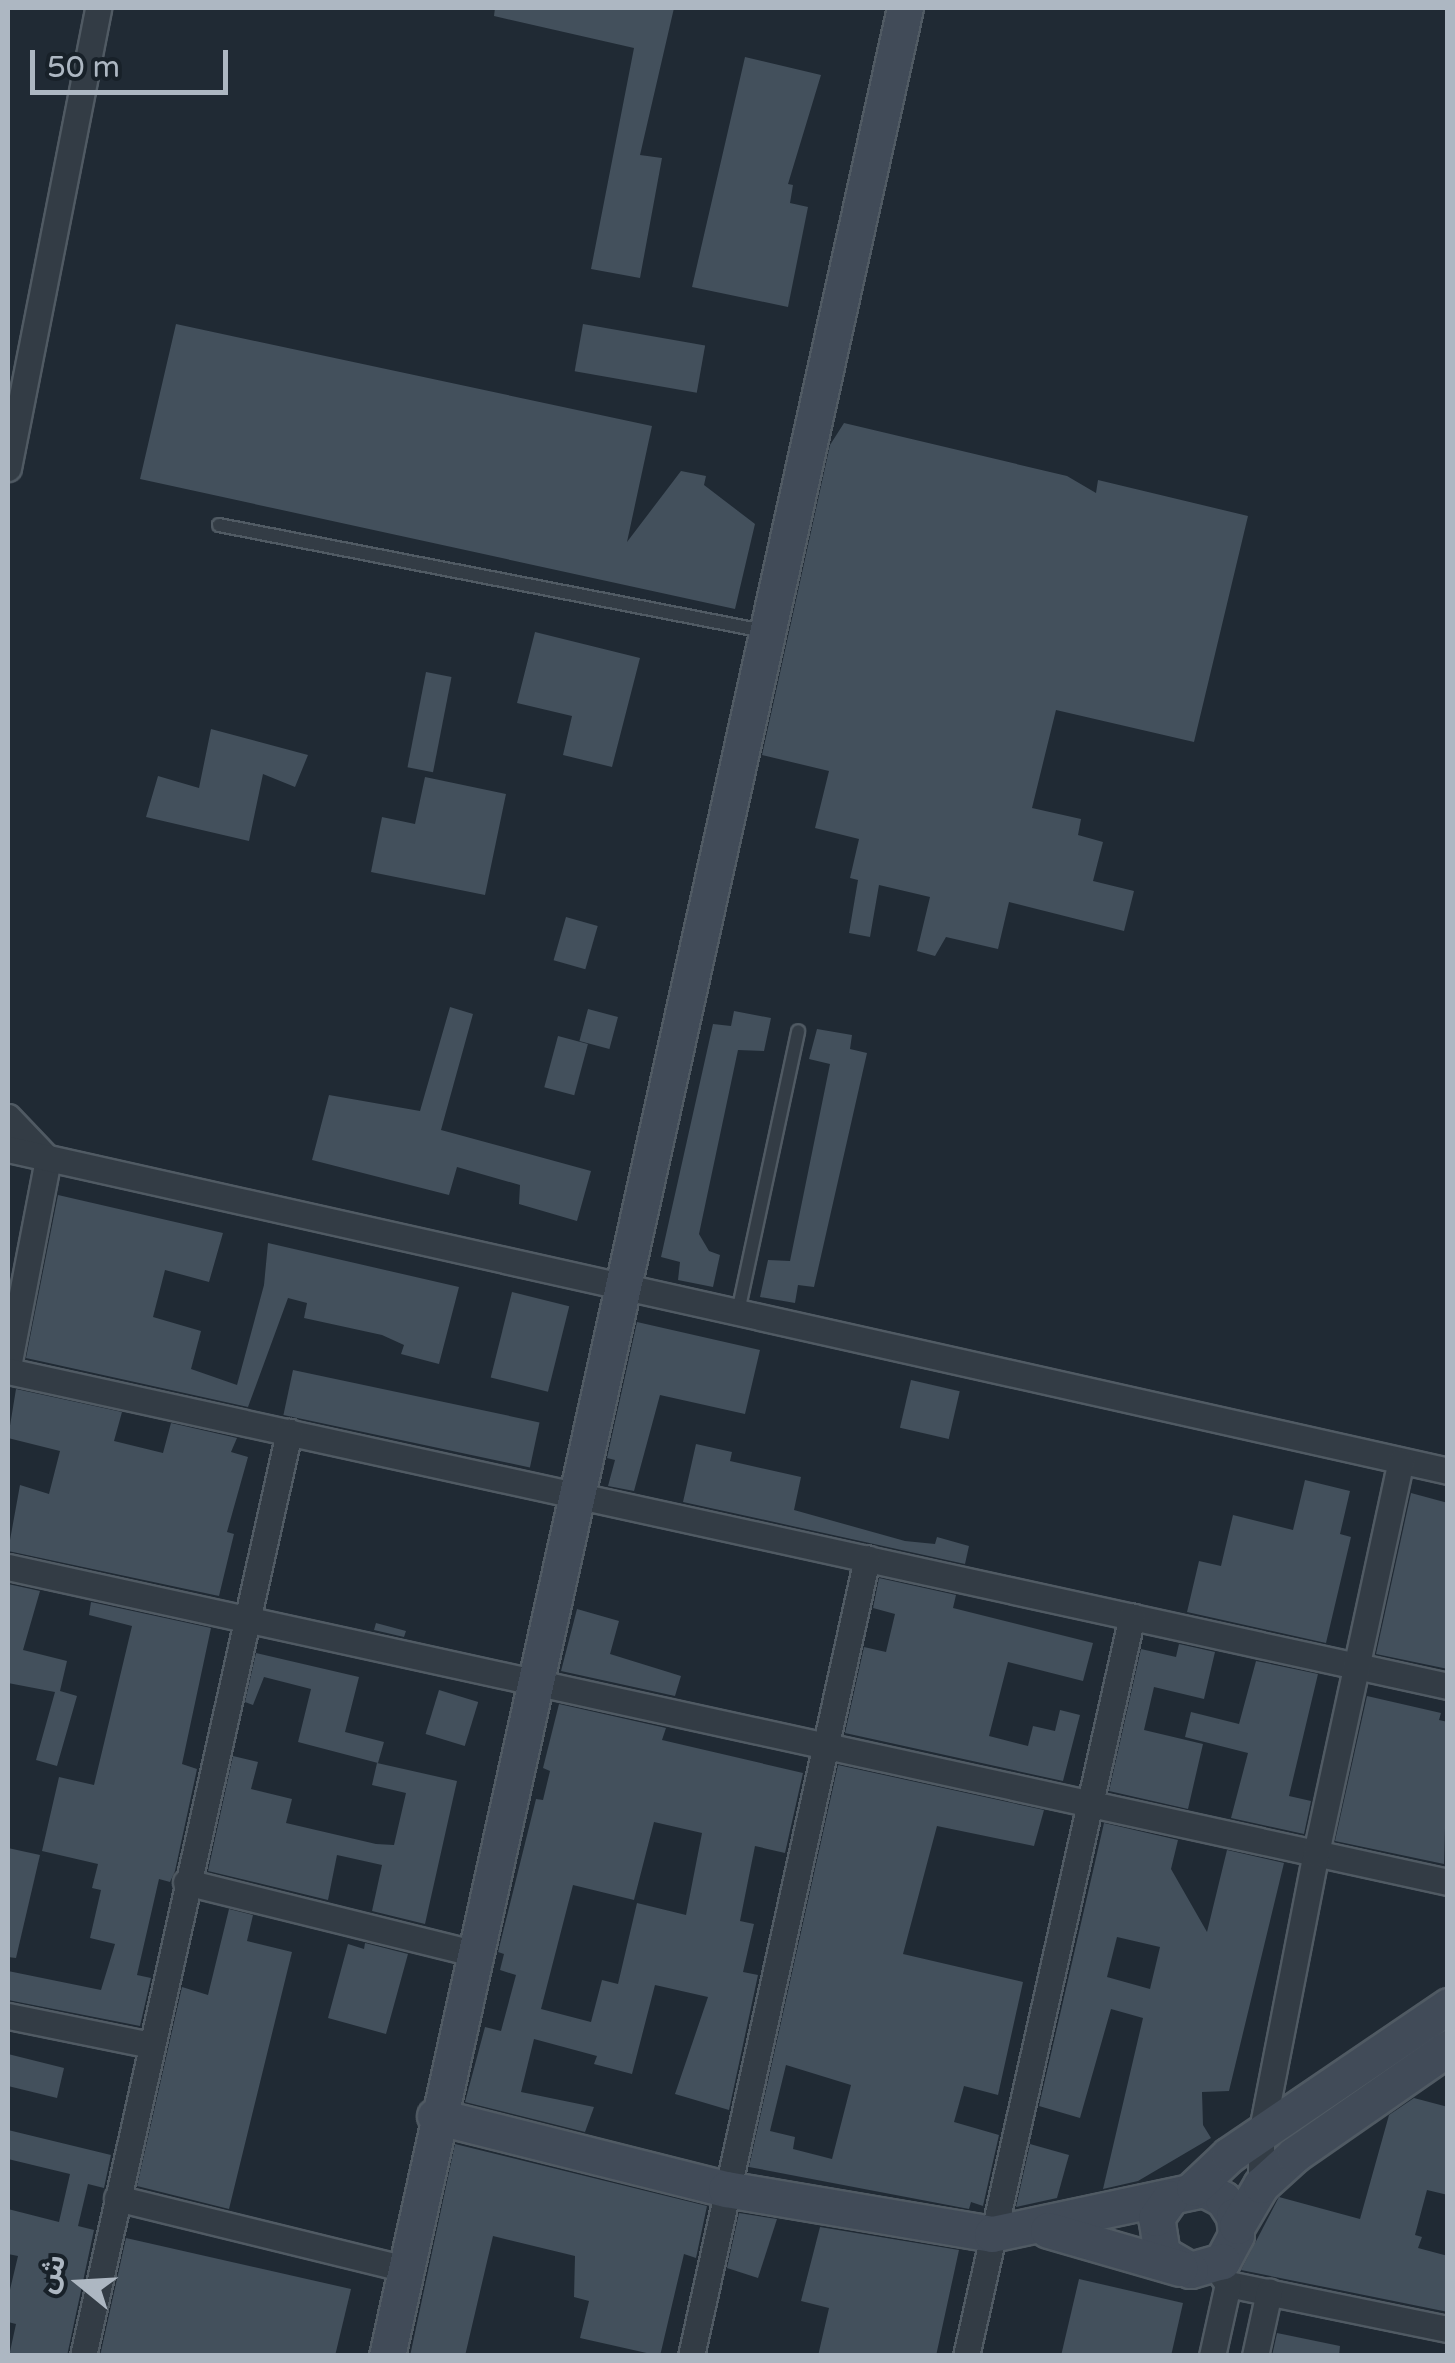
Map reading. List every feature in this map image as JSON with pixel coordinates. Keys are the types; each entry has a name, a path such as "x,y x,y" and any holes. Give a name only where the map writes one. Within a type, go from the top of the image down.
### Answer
{"main road":[{"path":"387,2356 435,2116 623,1287 905,8"},
{"path":"1208,2273 1156,2243 1156,2218 1182,2193 1448,2006"},
{"path":"1208,2273 1229,2254 1237,2226 1260,2185 1439,2061"},
{"path":"435,2116 726,2189 992,2234 1182,2193 1223,2198 1237,2226"},
{"path":"1032,2227 1208,2273"}],"street":[{"path":"8,468 98,8"},
{"path":"8,1117 48,1159"},
{"path":"8,1150 1448,1471"},
{"path":"48,1159 8,1368 1448,1686"},
{"path":"83,2356 244,1619 289,1432"},
{"path":"1260,2185 1261,2136 1316,1853 1401,1461"},
{"path":"691,2356 867,1558"},
{"path":"8,1567 1448,1882"},
{"path":"966,2356 1132,1616"},
{"path":"186,1882 472,1953"},
{"path":"8,2016 150,2045"},
{"path":"117,2198 405,2268"},
{"path":"1212,2356 1208,2273 1269,2292 1448,2329"},
{"path":"1255,2356 1269,2292"}],"lane":[{"path":"219,525 766,632"},
{"path":"738,1312 798,1031"}],"building":[{"path":"495,8 674,8 640,155 662,158 640,278 591,269 634,48 494,16"},
{"path":"745,57 821,75 788,184 793,185 790,203 808,207 788,307 692,287"},
{"path":"176,324 652,426 627,542 681,471 706,476 704,485 755,524 735,609 140,479"},
{"path":"583,324 705,346 697,393 575,371"},
{"path":"844,423 1067,476 1096,493 1098,480 1248,516 1194,742 1056,710 1032,808 1081,819 1078,835 1103,842 1093,881 1134,891 1124,931 1009,902 998,949 946,937 935,956 917,951 930,897 879,885 870,937 849,933 858,880 850,878 859,839 815,828 829,771 762,755 830,445"},
{"path":"535,632 640,658 612,767 563,755 572,716 517,703"},
{"path":"426,672 452,677 433,772 407,767"},
{"path":"211,729 308,755 295,787 263,774 249,841 146,817 158,776 199,788"},
{"path":"425,777 506,794 485,895 371,872 382,817 415,824"},
{"path":"566,917 598,926 585,969 554,960"},
{"path":"450,1007 473,1014 441,1130 591,1171 577,1221 519,1204 520,1185 457,1167 449,1195 312,1160 329,1095 420,1111"},
{"path":"588,1009 618,1017 609,1049 579,1041"},
{"path":"734,1011 771,1018 764,1051 738,1050 699,1234 709,1251 720,1255 713,1287 678,1280 680,1262 661,1257 713,1024 731,1026"},
{"path":"817,1029 852,1035 850,1049 867,1053 814,1287 798,1285 795,1303 760,1297 768,1260 790,1261 830,1064 809,1059"},
{"path":"558,1036 588,1044 574,1095 544,1087"},
{"path":"58,1195 223,1233 209,1282 165,1270 153,1317 201,1331 191,1369 237,1385 264,1285 268,1243 459,1287 439,1364 401,1354 404,1345 382,1335 304,1318 307,1303 288,1298 248,1407 26,1358"},
{"path":"512,1292 569,1306 548,1392 491,1377"},
{"path":"637,1322 760,1350 745,1414 660,1395 634,1491 608,1486 615,1460 607,1458"},
{"path":"293,1370 539,1422 530,1467 283,1415"},
{"path":"911,1380 960,1391 949,1439 900,1428"},
{"path":"16,1389 122,1412 114,1441 163,1453 171,1423 237,1438 231,1452 248,1457 227,1532 234,1534 219,1596 8,1551 20,1485 49,1494 60,1451 8,1438"},
{"path":"696,1444 732,1452 730,1461 801,1477 794,1510 905,1541 935,1544 937,1537 969,1546 965,1564 683,1502"},
{"path":"1305,1480 1350,1491 1340,1534 1351,1537 1326,1643 1187,1612 1199,1561 1221,1566 1233,1515 1293,1530"},
{"path":"1411,1493 1448,1503 1448,1669 1376,1654"},
{"path":"879,1578 956,1595 953,1608 1093,1643 1083,1681 1008,1662 989,1736 1028,1746 1033,1726 1055,1731 1060,1710 1080,1715 1063,1781 845,1733 864,1647 886,1652 895,1614 873,1608"},
{"path":"8,1584 40,1591 23,1650 67,1661 60,1691 77,1696 57,1766 36,1760 55,1692 8,1683"},
{"path":"91,1602 211,1628 182,1764 197,1769 175,1871 170,1882 159,1879 137,1975 151,1978 140,2026 8,2000 8,1971 101,1990 115,1944 90,1938 101,1890 92,1888 98,1864 42,1851 59,1777 94,1785 132,1626 89,1615"},
{"path":"577,1609 619,1621 610,1654 681,1676 675,1696 561,1671"},
{"path":"376,1623 406,1631 404,1637 374,1630"},
{"path":"1179,1644 1215,1652 1204,1699 1154,1687 1144,1730 1203,1744 1188,1809 1109,1791 1141,1649 1176,1657"},
{"path":"256,1653 359,1677 345,1732 384,1742 378,1763 298,1742 311,1689 264,1677 253,1705 245,1702"},
{"path":"1256,1661 1318,1674 1289,1796 1311,1801 1304,1834 1231,1818 1248,1753 1185,1737 1191,1712 1239,1724"},
{"path":"439,1690 478,1702 465,1746 426,1734"},
{"path":"1367,1696 1441,1713 1439,1720 1448,1722 1444,1864 1335,1841"},
{"path":"559,1704 666,1728 662,1740 803,1773 785,1853 755,1846 740,1921 754,1924 743,1972 758,1975 729,2110 675,2094 708,1997 655,1985 632,2074 594,2064 597,2056 534,2039 521,2092 594,2107 585,2132 465,2102 485,2027 501,2031 516,1975 500,1970 504,1954 498,1952 536,1799 543,1800 550,1771 543,1768","holes":["654,1822 702,1833 686,1915 637,1903 618,1984 602,1980 591,2022 541,2009 573,1885 634,1900"]},
{"path":"233,1756 258,1762 251,1789 292,1799 286,1823 376,1844 394,1845 406,1793 372,1785 377,1763 457,1781 425,1924 372,1911 382,1865 337,1855 328,1900 208,1871"},
{"path":"838,1765 1044,1810 1034,1846 937,1826 903,1954 1023,1982 998,2095 964,2086 954,2122 999,2135 983,2206 971,2202 969,2209 749,2167","holes":["786,2065 851,2085 832,2159 793,2149 795,2137 770,2131"]},
{"path":"1104,1823 1178,1840 1171,1869 1207,1932 1227,1850 1284,1863 1229,2091 1202,2092 1203,2125 1211,2138 1138,2181 1103,2189 1143,2018 1111,2009 1080,2118 1039,2106","holes":["1117,1937 1160,1947 1150,1989 1107,1977"]},
{"path":"8,1848 40,1855 16,1958 8,1957"},
{"path":"229,1909 253,1915 247,1941 292,1952 229,2209 137,2186 182,1987 208,1995"},
{"path":"365,1943 408,1954 386,2034 328,2018 348,1944 364,1949"},
{"path":"8,2054 64,2068 57,2098 8,2086"},
{"path":"1414,2098 1448,2107 1448,2195 1427,2190 1415,2235 1422,2237 1418,2248 1448,2256 1448,2312 1241,2270 1279,2197 1360,2219 1389,2115"},
{"path":"8,2130 111,2155 104,2188 88,2184 78,2226 94,2230 67,2356 9,2356 16,2324 8,2322 8,2298 18,2256 8,2254 8,2209 59,2222 70,2174 8,2159"},
{"path":"455,2144 707,2206 696,2258 684,2254 660,2356 580,2338 589,2301 574,2297 575,2256 493,2236 465,2356 410,2356"},
{"path":"1030,2144 1069,2155 1057,2198 1016,2207"},
{"path":"739,2213 777,2219 758,2278 727,2268"},
{"path":"820,2227 959,2250 936,2356 818,2356 829,2308 801,2301"},
{"path":"126,2238 351,2289 335,2356 100,2356"},
{"path":"1079,2279 1183,2303 1171,2356 1061,2356"},
{"path":"1277,2333 1340,2346 1339,2356 1272,2356"}]}
